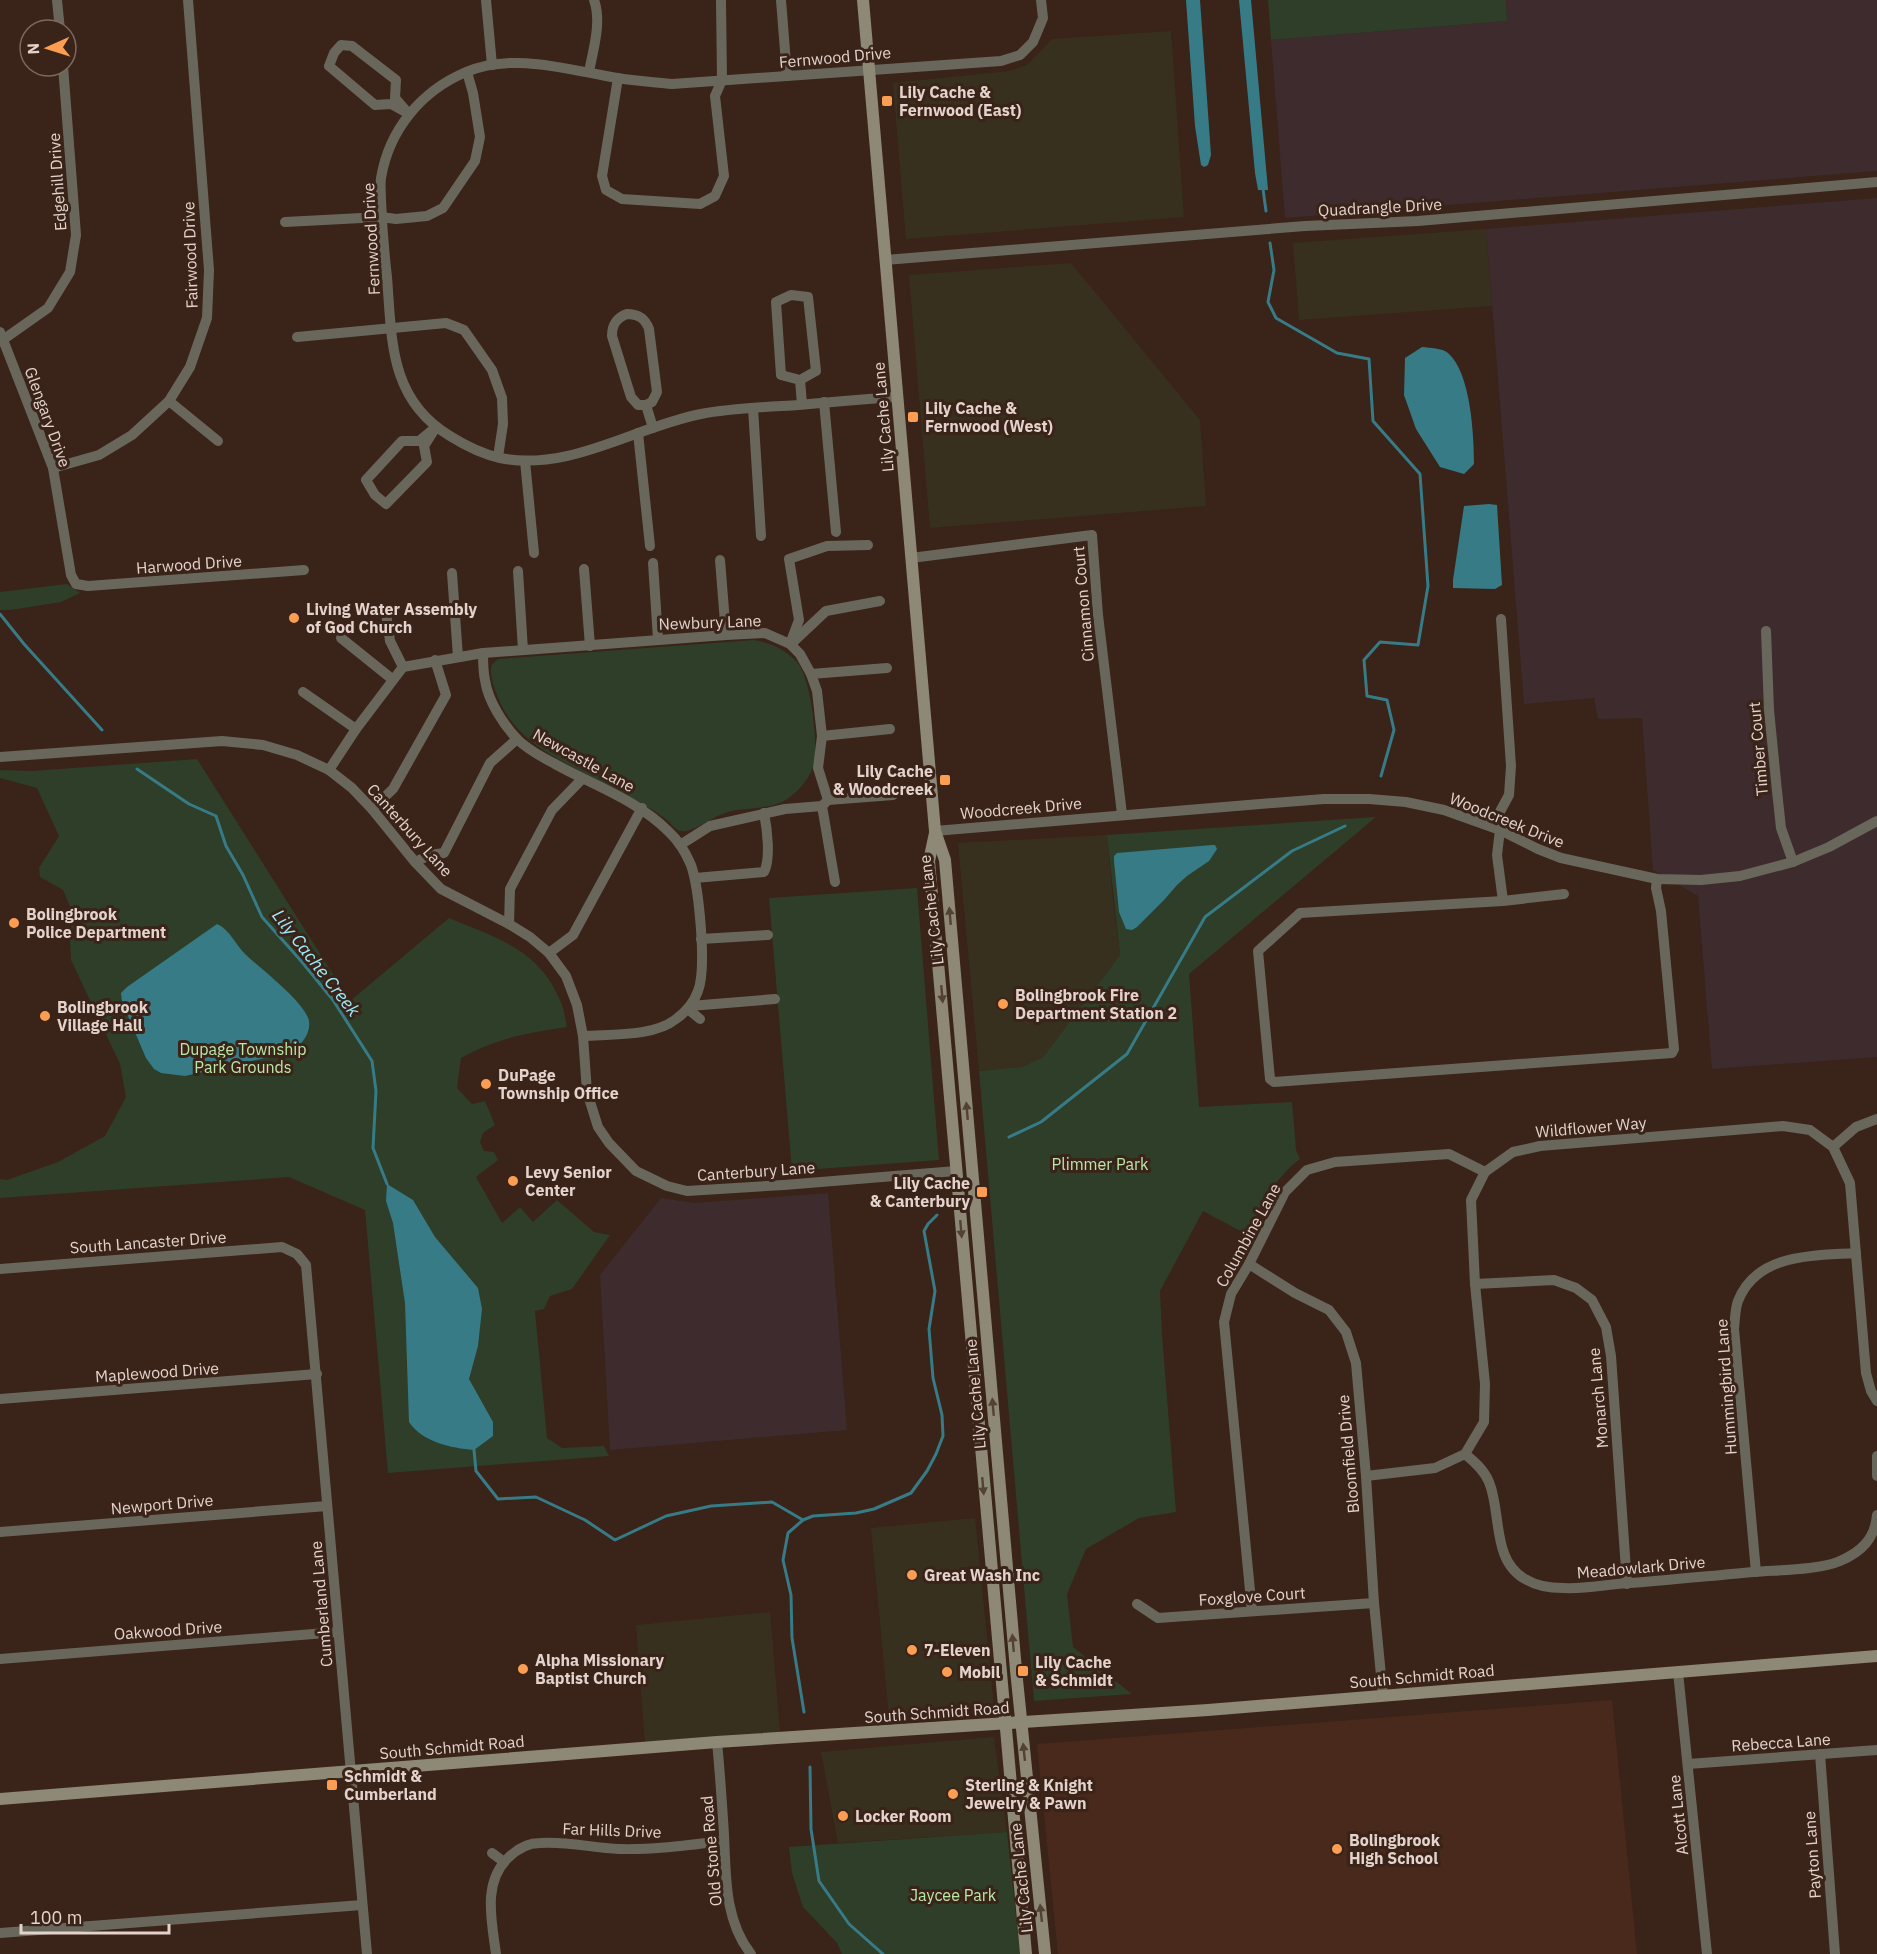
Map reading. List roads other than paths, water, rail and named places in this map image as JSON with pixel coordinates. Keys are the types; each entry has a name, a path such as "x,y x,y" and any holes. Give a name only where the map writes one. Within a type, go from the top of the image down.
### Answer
{"street":[{"path":"57,0 59,18"},
{"name":"Fairwood Drive","path":"53,468 99,455 132,435 169,401 190,367 207,318 209,287 188,0"},
{"path":"486,0 492,65"},
{"path":"589,72 595,39 596,7 594,0"},
{"path":"618,78 602,176 606,190 622,199 700,204 715,196 724,176 715,96 722,80 721,0"},
{"path":"781,0 787,76"},
{"name":"Lily Cache Lane","path":"863,0 935,831 945,860 1021,1722 1045,1954"},
{"name":"Fernwood Drive","path":"897,397 700,414 557,459 525,461 498,458 471,449 436,428 419,411 405,388 396,364 381,217 381,179 393,139 409,114 439,87 466,72 492,65 522,62 618,78 672,84 1001,60 1020,55 1033,42 1042,18 1041,0"},
{"path":"341,45 352,46 396,80 396,98 409,114 391,104 375,105 329,66 334,53 341,45"},
{"path":"285,222 381,217 396,219 427,216 444,208 475,161 480,137 473,93 466,72"},
{"name":"Edgehill Drive","path":"2,336 48,308 70,272 76,235 64,78"},
{"name":"Quadrangle Drive","path":"885,260 1305,226 1418,221 1877,182"},
{"path":"791,295 808,297 816,371 800,380 781,375 776,302 791,295"},
{"path":"627,314 641,316 649,329 657,392 652,402 646,405 638,405 631,398 612,336 615,322 627,314"},
{"path":"297,337 446,324 464,330 492,370 502,398 503,424 498,458"},
{"name":"Glengary Drive","path":"2,336 53,468 71,575 76,584"},
{"path":"800,380 802,404"},
{"path":"169,401 218,441"},
{"path":"825,402 836,532"},
{"path":"646,405 653,428"},
{"path":"753,408 761,536"},
{"path":"436,428 424,446 428,462 386,504 375,495 366,480 402,441 419,441 436,428"},
{"path":"638,433 650,546"},
{"path":"525,461 534,553"},
{"name":"Cinnamon Court","path":"911,558 1092,535 1098,615 1122,814"},
{"path":"790,644 799,620 789,559 827,546 868,545"},
{"path":"720,560 726,635"},
{"path":"653,562 658,639"},
{"path":"584,569 590,646"},
{"name":"Harwood Drive","path":"76,584 88,586 304,570"},
{"path":"519,571 524,650"},
{"path":"452,573 458,657"},
{"path":"790,644 826,611 880,601"},
{"path":"329,770 403,666 390,641 386,613"},
{"path":"1501,619 1511,766 1509,795 1496,819 1500,830 1497,855 1503,901"},
{"name":"Timber Court","path":"1766,631 1769,710 1775,778 1781,828 1793,862"},
{"name":"Newbury Lane","path":"403,666 483,653 726,635 765,633 790,644"},
{"path":"341,638 392,679"},
{"path":"790,644 800,654 817,691 822,736 818,768 835,882"},
{"name":"Newcastle Lane","path":"483,653 485,682 497,712 517,739 530,750 582,779 642,808 680,845"},
{"path":"372,809 393,789 446,695 435,660"},
{"path":"811,674 887,668"},
{"path":"303,692 356,729"},
{"path":"822,736 890,729"},
{"path":"414,862 430,855 444,853 490,763 517,739"},
{"name":"Canterbury Lane","path":"0,757 222,741 263,745 297,755 329,770 352,788 372,809 414,862 441,889 509,924 530,937 549,953 566,976 578,1005 587,1092 598,1127 609,1143 636,1171 667,1186 687,1191 956,1171"},
{"path":"509,924 510,889 552,810 582,779"},
{"path":"583,1036 648,1031 674,1021 689,1008 698,992 703,956 695,878 690,862 680,845 710,826 764,813 893,795"},
{"name":"Woodcreek Drive","path":"935,831 1324,799 1369,799 1406,802 1444,810 1500,830 1561,858 1657,879 1701,880 1740,876 1793,862 1829,847 1877,820"},
{"path":"549,953 573,935 642,808"},
{"path":"695,878 764,872 767,847 764,813"},
{"name":"Lily Cache Lane","path":"935,831 929,861 1026,1954"},
{"path":"1564,894 1503,901 1300,914 1258,951 1270,1079 1272,1082 1672,1053 1674,1049 1661,911 1656,888 1657,879"},
{"path":"701,939 768,935"},
{"path":"689,1008 775,999"},
{"path":"689,1008 700,1019"},
{"path":"1833,1147 1856,1127 1877,1119"},
{"name":"Wildflower Way","path":"1466,1454 1484,1422 1485,1384 1475,1284 1471,1200 1485,1172 1513,1152 1540,1146 1782,1126 1810,1130 1833,1147 1850,1183 1866,1373 1871,1391 1877,1401"},
{"name":"Columbine Lane","path":"1252,1611 1224,1322 1231,1294 1286,1192 1307,1170 1335,1162 1449,1154 1485,1172"},
{"path":"956,1171 972,1169"},
{"name":"South Lancaster Drive","path":"0,1269 282,1247 297,1254"},
{"name":"Hummingbird Lane","path":"1756,1572 1734,1329 1737,1302 1748,1281 1768,1266 1797,1257 1856,1253"},
{"name":"Cumberland Lane","path":"297,1254 306,1265 317,1374 367,1954"},
{"name":"Bloomfield Drive","path":"1249,1264 1295,1293 1329,1310 1346,1332 1356,1363 1383,1695"},
{"name":"Monarch Lane","path":"1475,1284 1554,1280 1576,1288 1592,1300 1606,1327 1611,1356 1628,1584"},
{"name":"Maplewood Drive","path":"0,1399 317,1374"},
{"path":"1366,1476 1435,1468 1466,1454"},
{"name":"Meadowlark Drive","path":"1466,1454 1477,1463 1488,1479 1494,1497 1498,1533 1512,1568 1527,1580 1547,1586 1563,1588 1628,1584 1838,1563 1863,1550 1876,1527 1877,1515"},
{"path":"1877,1456 1877,1476"},
{"name":"Newport Drive","path":"0,1532 327,1506"},
{"name":"Foxglove Court","path":"1137,1604 1158,1618 1374,1603"},
{"name":"Oakwood Drive","path":"0,1659 338,1632"},
{"name":"South Schmidt Road","path":"0,1799 717,1742 1004,1724 1877,1656"},
{"name":"Alcott Lane","path":"1678,1672 1707,1954"},
{"name":"Old Stone Road","path":"717,1742 726,1879 730,1906 736,1928 749,1953"},
{"name":"Rebecca Lane","path":"1688,1764 1877,1750"},
{"name":"Payton Lane","path":"1820,1754 1835,1954"},
{"name":"Far Hills Drive","path":"504,1862 523,1847 542,1842 642,1849 724,1841"},
{"path":"492,1853 504,1862 495,1875 491,1890 490,1906 496,1954"},
{"path":"0,1933 362,1905"}],"water":[{"path":"1186,0 1200,0 1211,155 1208,165 1204,167 1201,165 1195,126"},
{"path":"1239,0 1251,0 1268,190 1258,190 1255,173"},
{"path":"1422,347 1439,349 1448,353 1456,362 1462,375 1470,406 1474,452 1474,464 1464,474 1440,467 1416,429 1404,395 1405,358"},
{"path":"1497,505 1502,585 1495,589 1453,588 1464,506"},
{"path":"1215,845 1217,849 1209,861 1177,885 1137,927 1132,930 1126,929 1119,912 1114,861 1117,853"},
{"path":"217,924 229,933 245,954 300,1005 309,1021 307,1035 292,1052 185,1076 161,1073 154,1069 146,1058 122,1002 121,993"},
{"path":"387,1184 413,1200 435,1237 478,1288 482,1309 478,1346 469,1379 493,1422 493,1436 474,1450 438,1443 421,1435 409,1422 405,1303 393,1223 386,1201"}],"waterway":[{"path":"1263,189 1266,211"},
{"path":"1270,243 1274,270 1268,302 1276,318 1337,353 1369,359 1373,421 1420,474 1428,586 1418,645 1380,642 1364,660 1367,696 1387,700 1394,730 1381,776"},
{"name":"Lily Cache Creek","path":"0,614 102,730"},
{"name":"Lily Cache Creek","path":"137,769 189,804 216,816 226,846 243,875 262,917 333,1000 372,1061 376,1091 373,1148 387,1184"},
{"path":"1009,1137 1041,1122 1127,1054 1205,917 1292,851 1345,826"},
{"path":"804,1712 792,1638 791,1595 783,1560 788,1533 803,1520 813,1516 856,1513 874,1509 911,1493 927,1471 943,1436 942,1415 933,1378 929,1329 935,1291 924,1231 937,1215"},
{"path":"474,1450 476,1471 498,1499 536,1497 585,1520 615,1540 666,1516 711,1506 772,1502 803,1520"},
{"path":"810,1767 811,1829 819,1881 849,1924 883,1954"}],"place":[{"name":"Lily Cache & Fernwood (East)","path":"887,101"},
{"name":"Lily Cache & Fernwood (West)","path":"913,417"},
{"name":"Living Water Assembly of God Church","path":"294,618"},
{"name":"Lily Cache & Woodcreek","path":"945,780"},
{"name":"Bolingbrook Police Department","path":"14,923"},
{"name":"Bolingbrook Fire Department Station 2","path":"1003,1004"},
{"name":"Bolingbrook Village Hall","path":"45,1016"},
{"name":"DuPage Township Office","path":"486,1084"},
{"name":"Levy Senior Center","path":"513,1181"},
{"name":"Lily Cache & Canterbury","path":"982,1192"},
{"name":"Great Wash Inc","path":"912,1575"},
{"name":"7-Eleven","path":"912,1650"},
{"name":"Alpha Missionary Baptist Church","path":"523,1669"},
{"name":"Lily Cache & Schmidt","path":"1023,1671"},
{"name":"Mobil","path":"947,1672"},
{"name":"Schmidt & Cumberland","path":"332,1785"},
{"name":"Sterling & Knight Jewelry & Pawn","path":"953,1794"},
{"name":"Locker Room","path":"843,1816"},
{"name":"Bolingbrook High School","path":"1337,1849"}],"park label":[{"name":"Dupage Township Park Grounds","path":"243,1058"},
{"name":"Plimmer Park","path":"1100,1164"},
{"name":"Jaycee Park","path":"953,1895"}]}
